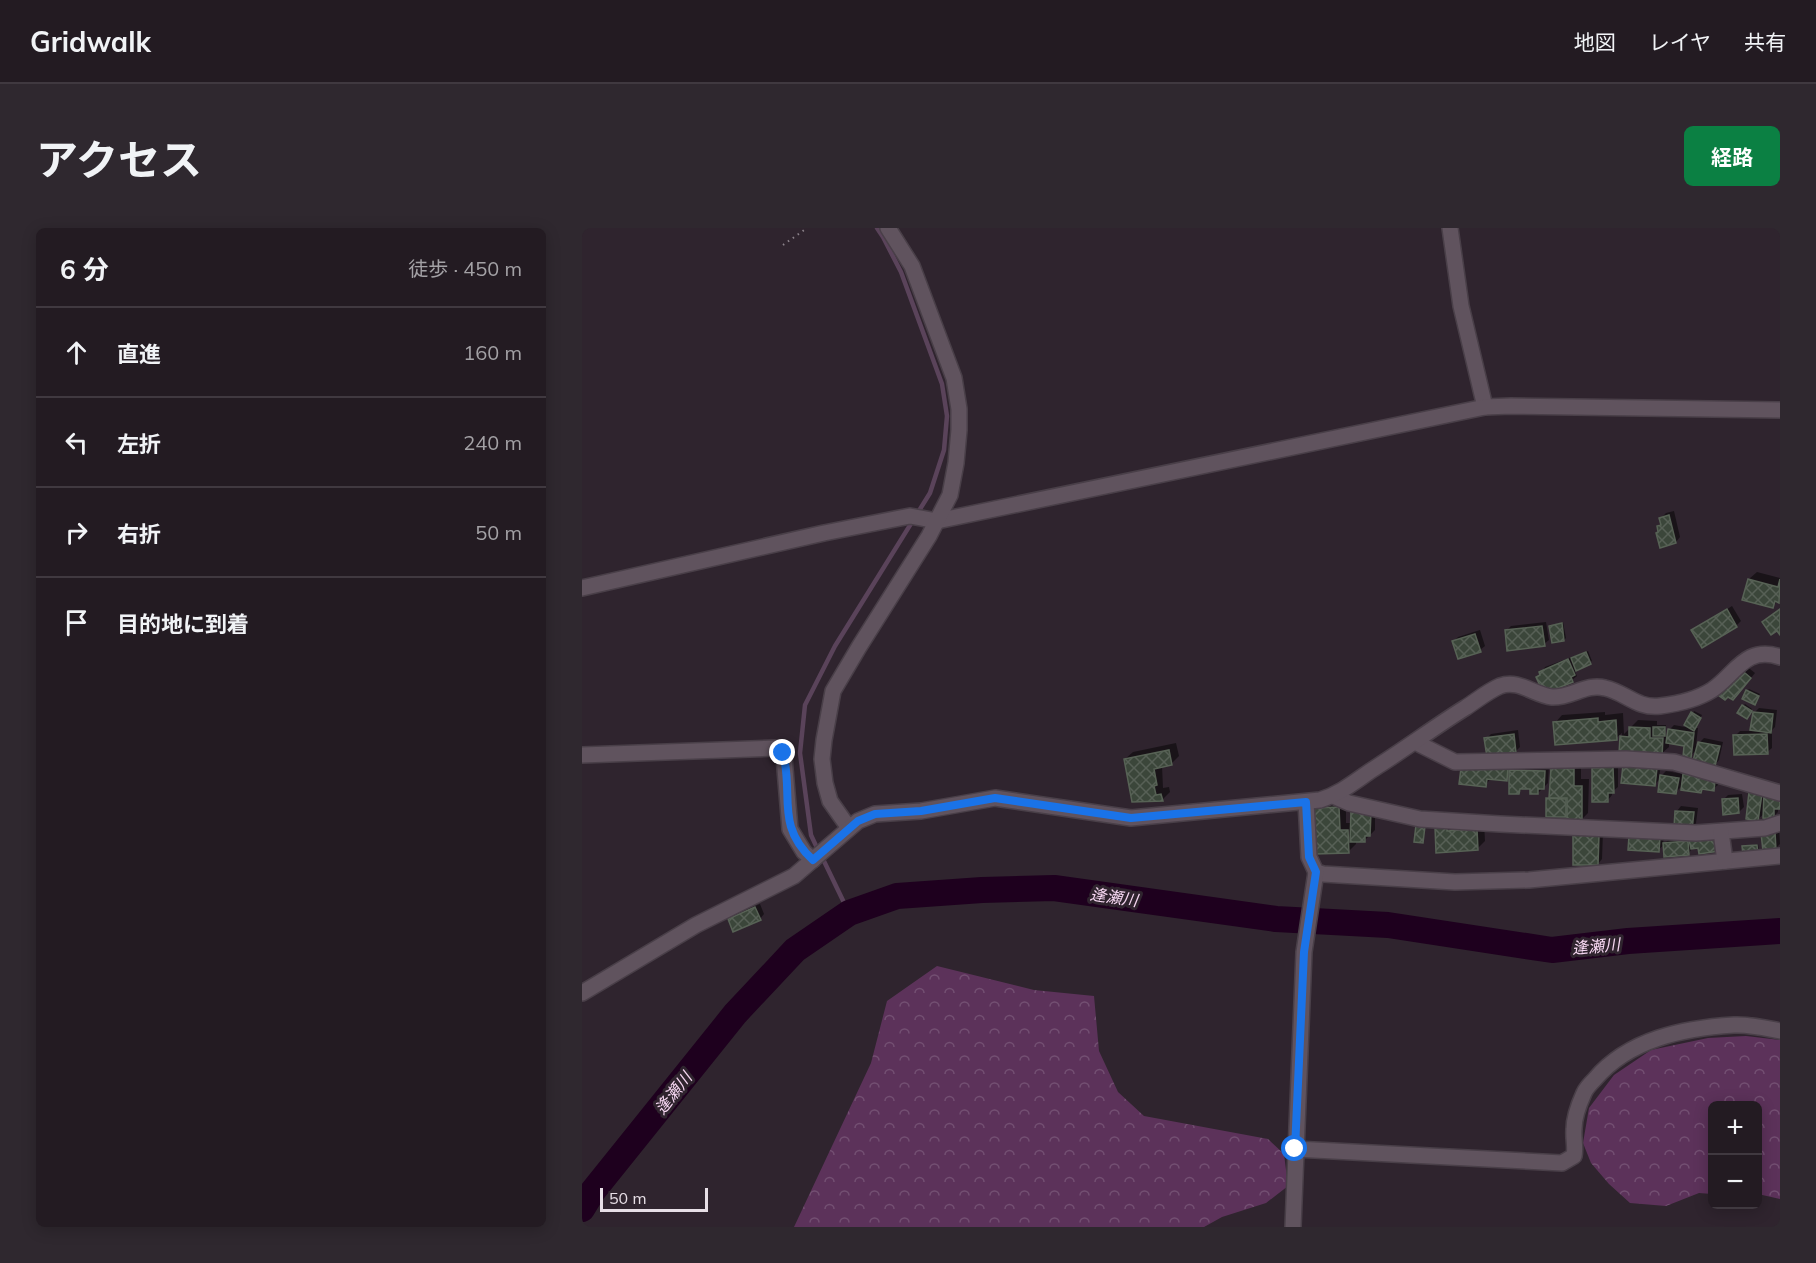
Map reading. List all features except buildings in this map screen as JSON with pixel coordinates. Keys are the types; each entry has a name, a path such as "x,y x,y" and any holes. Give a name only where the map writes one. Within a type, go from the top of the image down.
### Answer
{"street":[{"path":"849,828 830,801 822,759 833,692 932,520 951,495 956,463 959,409 954,378 912,266 888,228"},
{"path":"1450,228 1461,306 1485,407"},
{"path":"582,588 824,533 910,516 932,520 1485,407 1780,410"},
{"path":"582,993 696,925 794,876 858,821 875,814 921,811 995,798 1131,818 1306,802 1333,796 1504,685 1517,685 1550,697 1560,697 1597,686 1611,689 1643,705 1662,706 1708,692 1717,687 1737,665 1749,658 1766,654 1780,657"},
{"path":"1415,742 1455,762 1626,759 1674,762 1780,793"},
{"path":"582,755 775,748 782,751 790,829 804,852 815,859"},
{"path":"1333,796 1349,803 1420,819 1696,833 1766,828 1780,823"},
{"path":"1293,1227 1306,937 1315,878 1309,857 1306,802"},
{"path":"1720,832 1725,861"},
{"path":"1315,878 1455,882 1530,880 1780,856"},
{"path":"1295,1149 1562,1163 1574,1156 1574,1128 1585,1091 1615,1058 1639,1045 1659,1038 1704,1029 1736,1025 1780,1031"}],"path":[{"path":"783,245 807,228"}],"green space":[{"path":"937,966 1034,990 1094,996 1099,1051 1118,1092 1144,1116 1268,1139 1284,1154 1288,1186 1266,1203 1222,1217 1204,1227 794,1227 871,1063 887,1001"},
{"path":"1746,1036 1780,1040 1780,1199 1762,1195 1762,1101 1708,1101 1708,1194 1699,1193 1666,1206 1630,1203 1591,1163 1583,1143 1589,1108 1614,1075 1651,1050 1708,1038"}],"waterway":[{"path":"818,850 811,835 800,753 805,705 835,646 930,493 944,450 947,416 942,384 901,272 877,228"},
{"path":"822,857 849,913"},
{"name":"逢瀬川","path":"582,1209 593,1191 735,1014 795,950 849,913 897,896 1054,888 1276,919 1388,925 1552,950 1628,941 1780,931"}],"route":[{"path":"783,753 790,829 804,852 813,860 858,821 875,814 921,811 995,798 1131,818 1306,802 1309,857 1316,872 1304,952 1295,1149"}]}
